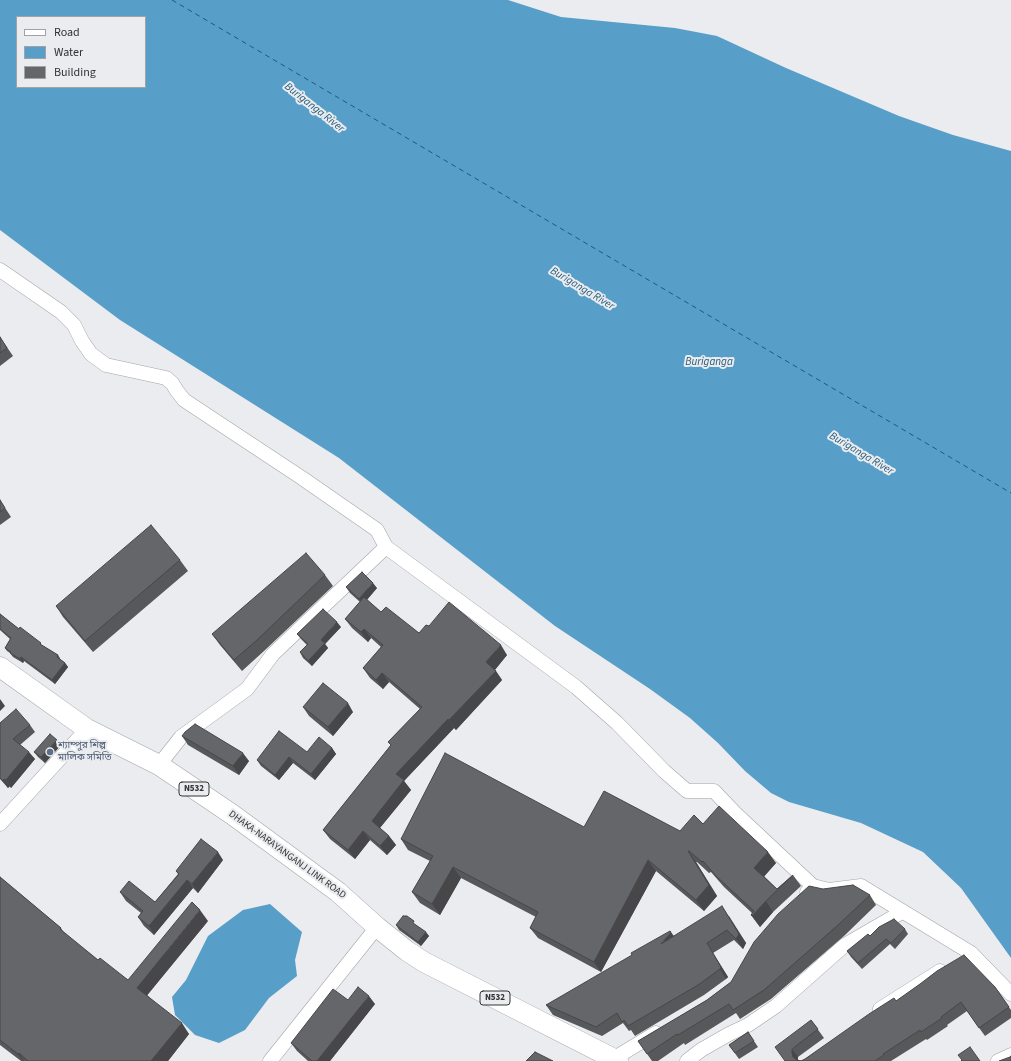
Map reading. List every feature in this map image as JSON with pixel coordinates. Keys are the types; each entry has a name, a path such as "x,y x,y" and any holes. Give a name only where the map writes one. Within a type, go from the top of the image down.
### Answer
{"highway":[{"name":"DHAKA-NARAYANGANJ LINK ROAD","path":"0,667 87,730 159,765 292,857 338,892 377,927 407,951 424,962 615,1060"}],"street":[{"path":"0,270 60,312 74,325 91,354 106,364 166,378 172,383 184,400 302,478 377,530 386,547 576,687 617,723 687,792 714,791 812,886 829,890 861,886 876,894 902,912 971,953 1011,994"},
{"path":"159,765 181,736 247,689 273,654 386,547"},
{"path":"0,824 87,730"},
{"path":"798,900 812,886"},
{"path":"687,1061 701,1050 748,1025 776,1006 845,945 902,912"},
{"path":"270,1061 377,927"},
{"path":"866,1018 971,953"},
{"path":"615,1060 671,1025"},
{"path":"998,1061 1011,1055"}],"water":[{"name":"Buriganga","path":"0,0 508,0 561,17 675,28 717,36 786,68 899,116 953,135 1011,151 1011,958 961,888 923,852 861,823 789,802 771,793 745,771 718,743 690,718 650,689 555,626 339,458 120,320 0,230"},
{"path":"270,904 302,932 295,960 297,976 269,998 245,1030 219,1043 195,1035 175,1015 172,997 186,980 208,936 243,910"}],"building":[{"path":"0,337 7,348 0,353"},
{"path":"0,500 5,508 0,512"},
{"path":"151,525 180,560 85,641 56,606"},
{"path":"306,553 325,575 234,660 212,634"},
{"path":"362,572 373,583 359,599 346,587"},
{"path":"364,597 381,612 386,607 419,633 426,625 429,626 449,602 501,645 486,662 496,671 396,774 404,780 372,821 389,836 380,846 363,831 348,850 323,830 391,745 388,742 422,707 382,673 376,680 363,668 383,645 364,629 361,632 345,619"},
{"path":"323,609 337,622 321,640 325,643 308,661 300,652 308,644 297,634"},
{"path":"0,614 19,629 20,627 41,643 40,644 58,655 57,657 65,663 52,680 21,657 20,659 5,648 11,638 0,629"},
{"path":"323,683 348,703 328,727 303,707"},
{"path":"16,709 30,725 13,739 29,752 6,780 4,779 3,781 0,778 0,723"},
{"path":"195,724 243,753 233,766 182,736"},
{"path":"279,731 307,752 319,737 332,748 311,774 289,757 275,775 257,760"},
{"path":"50,734 57,740 41,757 34,752"},
{"path":"445,753 584,827 604,791 680,831 694,815 703,824 719,806 768,852 754,868 777,889 793,875 752,916 751,915 754,911 716,876 703,861 702,862 689,851 709,885 696,900 648,860 594,962 530,928 538,912 453,867 432,904 412,892 433,856 401,839"},
{"path":"201,839 218,852 192,884 187,880 149,926 138,917 143,911 120,892 129,881 155,902 179,874 176,871"},
{"path":"0,877 98,960 100,958 128,980 192,902 200,910 137,988 182,1023 151,1061 28,1061 0,1040"},
{"path":"853,885 870,895 764,990 733,1010 729,1004 678,1035 677,1034 647,1054 638,1041 707,1000 731,982 754,942 778,914 809,886 823,889"},
{"path":"722,906 739,934 736,939 727,930 707,943 721,967 720,969 698,985 628,1026 624,1020 622,1022 617,1013 596,1027 546,1005 670,931 671,932 661,944"},
{"path":"403,916 407,916 414,921 413,923 426,932 418,942 396,925"},
{"path":"894,919 905,929 891,943 886,939 858,963 847,951 868,934 870,936 879,927"},
{"path":"964,955 995,987 1009,1007 979,1028 961,1002 941,1017 942,1018 921,1032 920,1030 883,1054 884,1055 875,1061 801,1061 869,1014 894,998 896,1001 937,971"},
{"path":"358,987 369,996 317,1061 312,1061 291,1043 333,989 348,1000"},
{"path":"811,1020 818,1029 792,1049 793,1057 801,1061 785,1061 775,1047"},
{"path":"748,1032 754,1041 735,1053 729,1045"},
{"path":"970,1047 980,1061 961,1061 962,1060 958,1055"},
{"path":"535,1052 553,1061 526,1061"},
{"path":"1011,1056 1011,1061 999,1061 1010,1057"}],"ferry route":[{"path":"172,0 1011,493"}],"place":[{"name":"শ্যাম্পুর শিল্প মালিক সমিতি","path":"50,752"}],"water label":[{"name":"Buriganga River","path":"314,108"},
{"name":"Buriganga River","path":"582,289"},
{"name":"Buriganga River","path":"861,454"}]}
